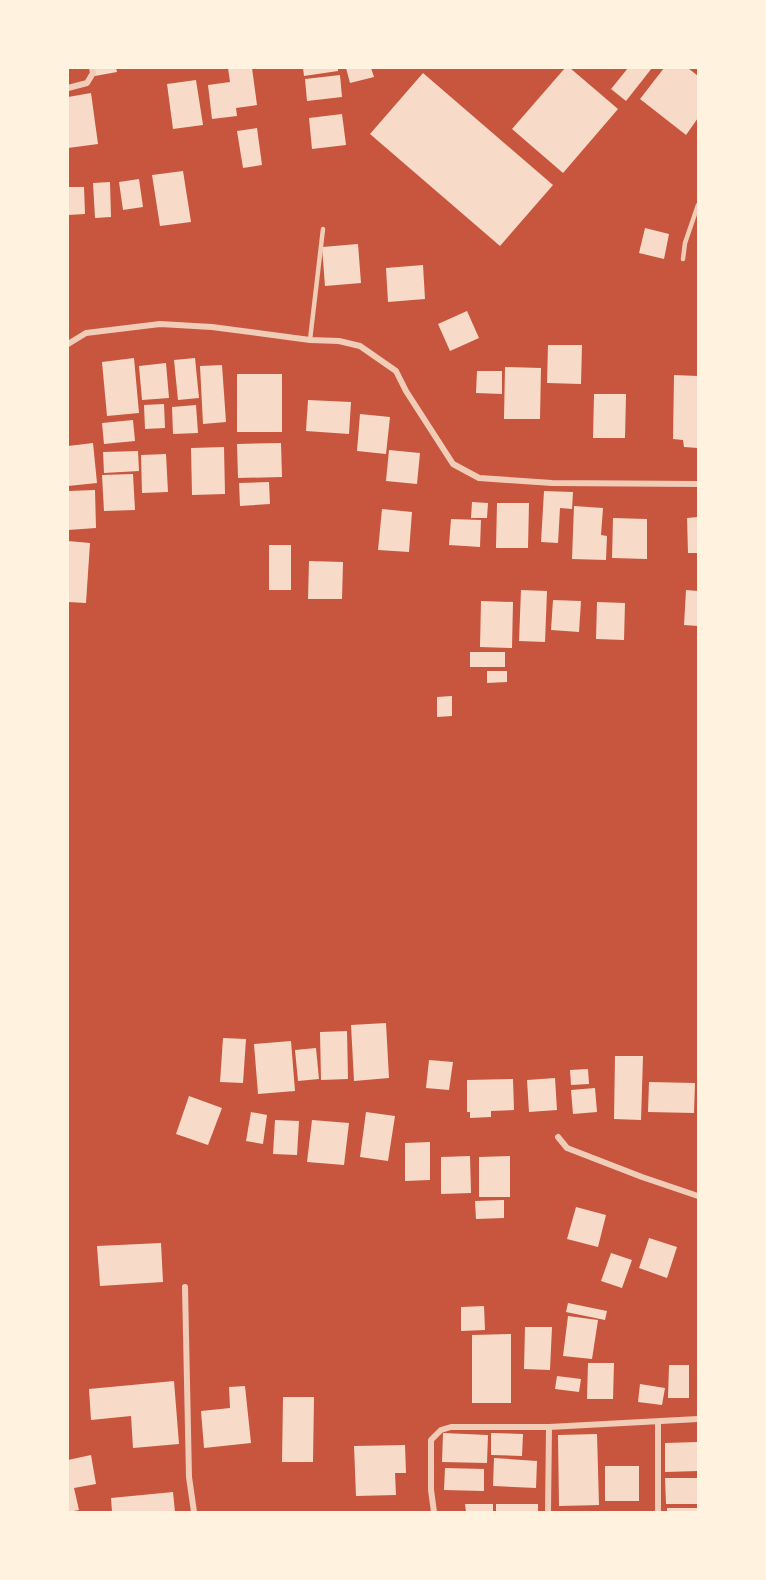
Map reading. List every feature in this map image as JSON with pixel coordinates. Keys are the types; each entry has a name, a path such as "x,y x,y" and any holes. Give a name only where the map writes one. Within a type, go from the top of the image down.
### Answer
{"street":[{"path":"68,88 87,83 93,73 92,68"},
{"path":"68,344 86,333 160,324 212,327 310,340 339,341 360,346 396,371 406,391 453,464 479,478 552,483 699,484"},
{"path":"558,1137 567,1148 699,1196"},
{"path":"185,1287 189,1477 194,1512"},
{"path":"434,1512 431,1490 431,1440 441,1430 451,1427 549,1427 699,1419"},
{"path":"658,1422 658,1512"},
{"path":"548,1512 549,1427"}],"lane":[{"path":"683,259 688,234 699,205"},
{"path":"310,340 323,229"}],"building":[{"path":"93,68 116,68 117,72 95,76"},
{"path":"228,68 252,68 257,105 236,108 237,116 212,119 208,85 230,82"},
{"path":"303,68 338,68 338,71 304,76"},
{"path":"346,68 371,68 374,77 350,83"},
{"path":"565,68 570,68 618,109 563,173 512,129"},
{"path":"628,68 652,68 626,101 611,89"},
{"path":"664,68 688,68 698,76 698,118 686,135 640,99"},
{"path":"423,73 553,185 500,246 370,134"},
{"path":"340,75 342,97 307,101 305,79"},
{"path":"196,80 203,125 173,129 167,84"},
{"path":"91,93 98,144 68,148 68,97"},
{"path":"342,114 346,145 312,149 309,118"},
{"path":"257,128 262,165 243,168 237,131"},
{"path":"183,171 191,222 160,226 152,175"},
{"path":"139,179 143,207 123,210 119,182"},
{"path":"110,182 111,217 95,218 93,183"},
{"path":"68,187 84,187 85,214 68,215"},
{"path":"645,228 669,234 664,259 639,253"},
{"path":"358,244 361,283 325,286 322,247"},
{"path":"423,265 425,299 388,302 386,268"},
{"path":"467,311 479,338 450,351 438,324"},
{"path":"548,345 582,345 581,384 547,383"},
{"path":"134,358 139,413 107,416 102,362"},
{"path":"195,358 199,398 178,400 174,360"},
{"path":"166,363 169,398 142,400 139,366"},
{"path":"222,365 226,422 203,424 200,366"},
{"path":"505,367 541,368 540,419 504,419"},
{"path":"477,371 502,371 502,394 476,393"},
{"path":"237,374 282,374 282,432 237,432"},
{"path":"674,375 698,376 698,448 684,447 683,440 673,439"},
{"path":"594,394 626,394 625,438 593,438"},
{"path":"308,400 351,402 349,434 306,431"},
{"path":"164,404 165,428 145,429 144,405"},
{"path":"196,405 198,433 173,434 172,407"},
{"path":"360,414 390,417 386,454 357,451"},
{"path":"133,420 135,441 104,444 102,423"},
{"path":"93,443 97,483 68,486 68,446"},
{"path":"281,443 282,477 238,478 237,444"},
{"path":"224,447 225,494 192,495 191,448"},
{"path":"389,450 420,453 417,484 386,481"},
{"path":"138,451 139,471 104,473 103,452"},
{"path":"166,454 168,492 142,493 141,455"},
{"path":"133,474 135,510 104,511 102,475"},
{"path":"269,482 270,504 240,506 239,483"},
{"path":"95,490 96,528 68,530 68,491"},
{"path":"544,491 573,492 572,509 560,508 558,543 541,542"},
{"path":"472,502 488,503 487,518 471,518"},
{"path":"497,503 529,503 528,548 496,548"},
{"path":"574,506 603,508 601,535 607,536 606,560 572,559"},
{"path":"382,509 412,512 409,552 378,550"},
{"path":"698,517 698,553 688,553 687,518"},
{"path":"613,518 647,519 647,559 612,558"},
{"path":"451,519 481,520 480,547 449,545"},
{"path":"68,541 90,543 86,603 68,602"},
{"path":"269,545 291,545 291,590 269,590"},
{"path":"309,561 343,562 342,599 308,599"},
{"path":"521,590 547,591 545,642 519,641"},
{"path":"686,590 698,591 698,626 684,625"},
{"path":"553,600 581,601 579,632 551,630"},
{"path":"481,601 513,602 512,648 480,647"},
{"path":"597,602 625,603 624,640 596,639"},
{"path":"470,652 505,652 505,667 470,667"},
{"path":"487,671 507,671 507,682 487,683"},
{"path":"452,696 452,716 437,717 437,697"},
{"path":"386,1023 389,1078 354,1081 351,1025"},
{"path":"347,1031 348,1079 321,1080 320,1032"},
{"path":"223,1038 246,1039 243,1083 220,1082"},
{"path":"291,1041 295,1091 258,1094 254,1044"},
{"path":"316,1048 319,1079 298,1081 295,1050"},
{"path":"615,1056 643,1056 641,1120 614,1119"},
{"path":"429,1060 453,1062 449,1090 426,1088"},
{"path":"588,1069 589,1084 571,1085 570,1070"},
{"path":"555,1078 557,1110 529,1112 527,1080"},
{"path":"513,1079 514,1110 491,1111 491,1117 470,1118 470,1112 467,1112 467,1080"},
{"path":"649,1082 695,1083 694,1113 648,1112"},
{"path":"595,1088 597,1112 573,1114 571,1090"},
{"path":"189,1096 222,1108 208,1145 176,1134"},
{"path":"251,1112 267,1115 263,1144 246,1141"},
{"path":"366,1112 395,1116 388,1161 360,1157"},
{"path":"275,1120 299,1121 297,1155 273,1154"},
{"path":"312,1120 349,1123 344,1165 307,1162"},
{"path":"430,1142 430,1180 405,1181 405,1143"},
{"path":"470,1156 471,1193 441,1194 441,1157"},
{"path":"510,1156 510,1197 479,1197 479,1157"},
{"path":"504,1200 504,1218 476,1219 475,1201"},
{"path":"576,1207 606,1215 598,1247 567,1239"},
{"path":"649,1238 677,1247 667,1278 639,1268"},
{"path":"161,1243 163,1282 100,1286 97,1246"},
{"path":"611,1253 632,1260 622,1288 601,1281"},
{"path":"568,1303 607,1311 605,1320 566,1312"},
{"path":"484,1306 485,1330 461,1331 461,1307"},
{"path":"568,1316 598,1320 592,1359 563,1356"},
{"path":"525,1327 552,1327 550,1370 524,1369"},
{"path":"511,1334 511,1403 472,1403 472,1335"},
{"path":"588,1363 614,1363 613,1399 587,1399"},
{"path":"669,1365 689,1365 689,1398 668,1398"},
{"path":"557,1376 581,1379 579,1392 555,1389"},
{"path":"174,1381 179,1444 133,1448 131,1416 91,1420 89,1389"},
{"path":"640,1384 665,1388 662,1405 638,1402"},
{"path":"245,1386 251,1443 204,1448 201,1411 230,1408 229,1387"},
{"path":"283,1397 314,1397 313,1462 282,1462"},
{"path":"443,1433 488,1435 487,1463 442,1462"},
{"path":"491,1433 523,1434 522,1456 491,1455"},
{"path":"597,1434 599,1505 559,1506 558,1435"},
{"path":"698,1442 698,1471 665,1472 665,1443"},
{"path":"405,1445 406,1473 395,1473 396,1495 356,1496 354,1446"},
{"path":"91,1455 96,1484 74,1488 79,1510 68,1512 68,1460"},
{"path":"494,1458 537,1461 536,1488 493,1486"},
{"path":"605,1466 639,1466 639,1501 605,1501"},
{"path":"445,1468 484,1469 484,1491 444,1490"},
{"path":"665,1478 698,1478 698,1504 666,1504"},
{"path":"173,1492 175,1512 112,1512 111,1498"},
{"path":"465,1504 493,1504 493,1512 466,1512"},
{"path":"496,1504 538,1504 538,1512 496,1512"},
{"path":"667,1508 698,1508 698,1512 667,1512"}]}
